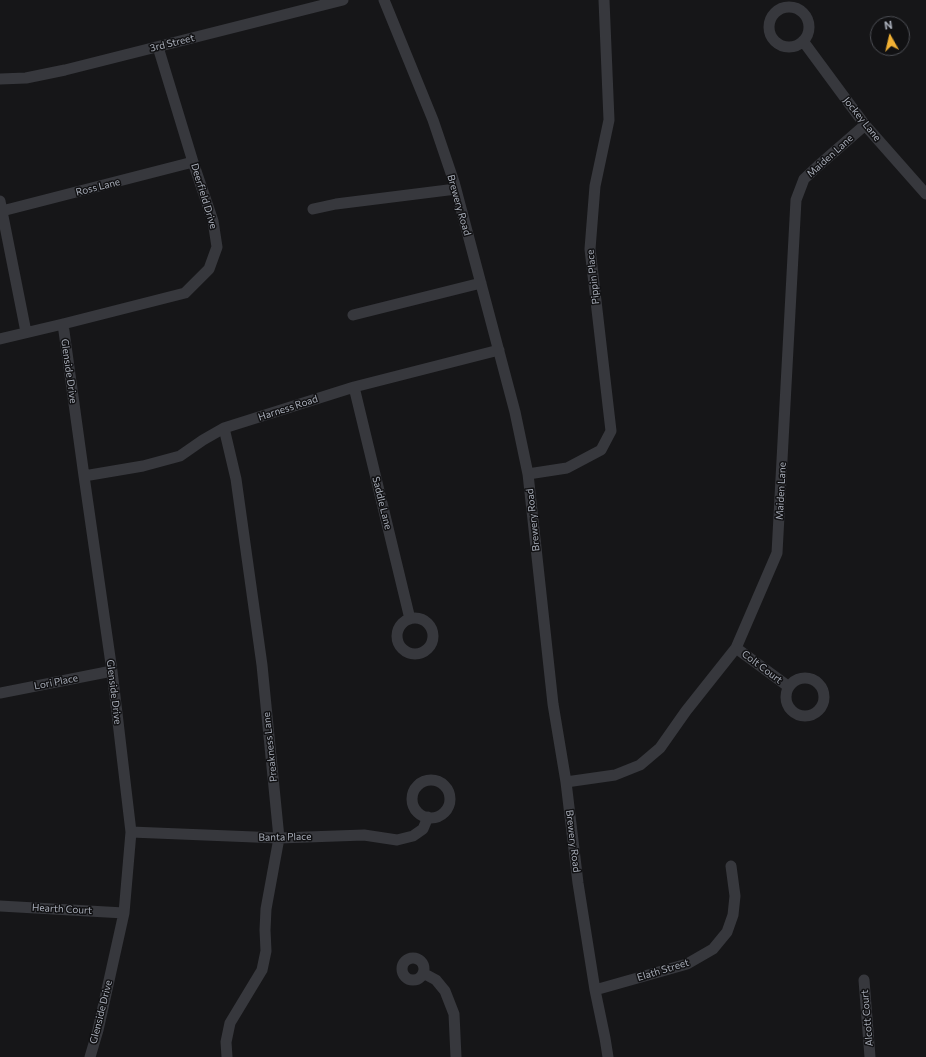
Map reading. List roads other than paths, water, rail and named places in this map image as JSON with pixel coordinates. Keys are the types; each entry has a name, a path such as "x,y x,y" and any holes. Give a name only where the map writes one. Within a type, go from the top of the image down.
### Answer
{"street":[{"name":"3rd Street","path":"0,79 26,78 65,70 343,0"},
{"name":"Brewery Road","path":"384,0 433,120 456,189 515,412 528,474 553,704 566,782 578,883 594,990 608,1057"},
{"name":"Pippin Place","path":"528,474 567,468 601,450 611,431 590,249 595,186 609,120 604,0"},
{"name":"Jockey Lane","path":"803,42 865,125 926,194"},
{"name":"Deerfield Drive","path":"0,339 185,293 208,269 217,247 213,221 193,162 158,47"},
{"name":"Maiden Lane","path":"566,782 615,775 640,765 660,748 686,711 736,648 777,553 796,200 804,179 865,125"},
{"name":"Ross Lane","path":"1,206 193,162"},
{"path":"313,209 336,204 456,189"},
{"path":"1,206 26,332"},
{"path":"353,315 481,283"},
{"name":"Glenside Drive","path":"63,324 112,671 131,832 124,913 98,1030 90,1057"},
{"name":"Harness Road","path":"84,476 143,466 180,456 224,428 354,387 499,350"},
{"name":"Saddle Lane","path":"354,387 410,619"},
{"name":"Preakness Lane","path":"224,428 236,479 262,665 279,838 266,909 266,951 262,970 230,1023 226,1042 227,1057"},
{"name":"Colt Court","path":"736,648 789,687"},
{"name":"Lori Place","path":"0,693 112,671"},
{"name":"Banta Place","path":"131,832 279,838 364,836 397,840 413,836 423,829 428,817"},
{"name":"Elath Street","path":"594,990 687,964 714,949 727,932 732,915 735,896 732,866"},
{"name":"Hearth Court","path":"0,906 124,913"},
{"path":"423,973 436,980 445,992 451,1006 454,1014 456,1057"},
{"name":"Alcott Court","path":"864,980 870,1057"}]}
